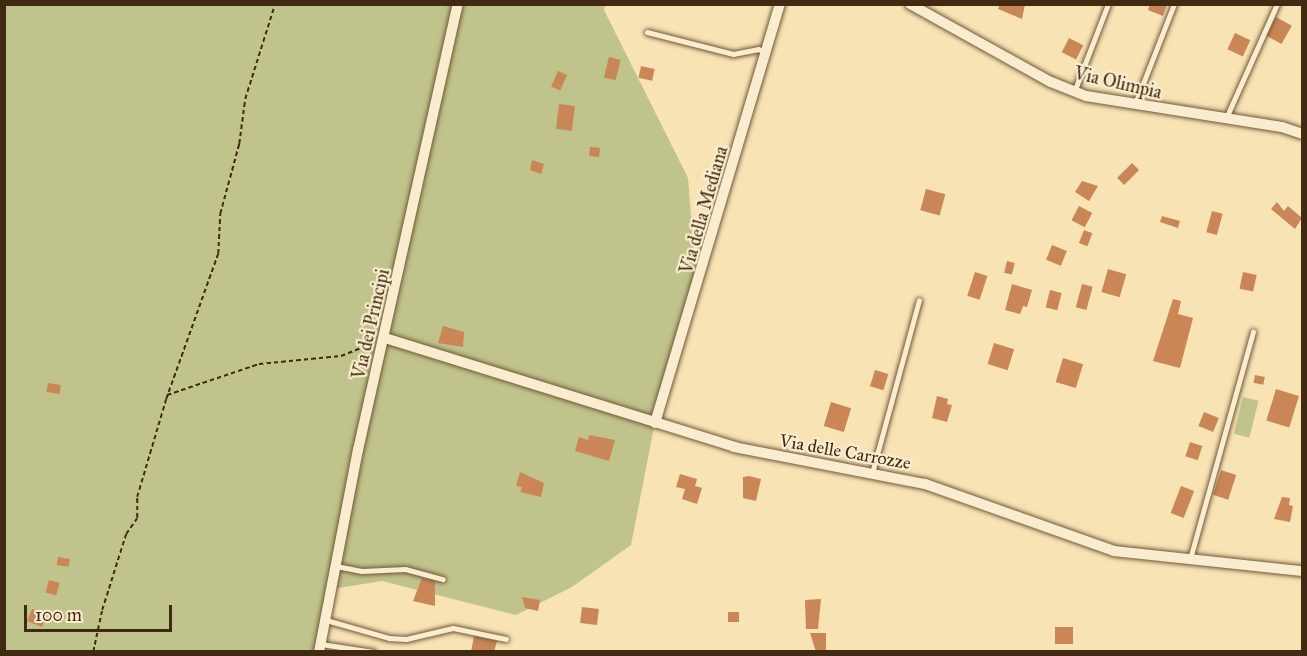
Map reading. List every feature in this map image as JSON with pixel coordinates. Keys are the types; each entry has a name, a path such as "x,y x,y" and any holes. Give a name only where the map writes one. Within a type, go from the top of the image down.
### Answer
{"street":[{"name":"Via dei Principi","path":"320,648 458,4"},
{"name":"Via della Mediana","path":"655,423 780,4"},
{"name":"Via Olimpia","path":"910,4 1074,92 1134,106 1225,119 1302,134"},
{"name":"Via delle Carrozze","path":"385,338 744,450 872,473 938,488 1114,551 1189,561 1302,571"}],"lane":[{"path":"1074,92 1108,4"},
{"path":"1134,106 1174,4"},
{"path":"1225,119 1277,4"},
{"path":"647,32 733,54 758,49 766,52"},
{"path":"872,473 919,300"},
{"path":"1189,561 1253,332"},
{"path":"336,566 362,571 405,569 443,579"},
{"path":"326,620 394,639 453,628 506,639"},
{"path":"320,648 373,651"}],"path":[{"path":"93,651 126,534 137,518 137,497 167,395 218,254 220,213 239,144 245,99 275,4"},
{"path":"167,395 259,364 341,356 385,338"}],"green space":[{"path":"4,5 605,5 604,10 688,178 697,291 655,422 631,545 572,587 516,615 382,581 332,589 319,651 5,651"},
{"path":"1243,397 1259,401 1249,438 1234,434"}],"building":[{"path":"1000,4 1025,4 1022,19 998,9"},
{"path":"1150,4 1167,4 1163,16 1148,10"},
{"path":"1276,17 1292,26 1282,44 1266,35"},
{"path":"1235,33 1250,40 1243,56 1227,49"},
{"path":"1069,38 1083,45 1076,60 1062,52"},
{"path":"609,57 621,60 616,80 604,77"},
{"path":"641,66 655,69 652,81 639,78"},
{"path":"558,71 567,75 560,91 551,87"},
{"path":"559,104 575,106 572,131 556,129"},
{"path":"590,147 600,148 599,157 589,156"},
{"path":"532,160 544,164 541,174 530,170"},
{"path":"1132,163 1139,170 1124,185 1117,178"},
{"path":"1082,181 1098,186 1089,201 1075,192"},
{"path":"926,189 945,194 940,215 920,210"},
{"path":"1277,202 1284,211 1288,206 1302,218 1295,229 1271,209"},
{"path":"1079,206 1092,213 1085,227 1071,220"},
{"path":"1212,211 1223,214 1217,235 1206,232"},
{"path":"1162,216 1180,221 1178,228 1160,222"},
{"path":"1084,230 1092,233 1087,246 1079,243"},
{"path":"1052,245 1067,251 1061,266 1046,260"},
{"path":"1007,261 1015,263 1012,275 1004,273"},
{"path":"1108,269 1126,274 1120,297 1101,292"},
{"path":"975,272 987,276 980,300 967,296"},
{"path":"1243,272 1257,275 1253,292 1239,289"},
{"path":"1012,284 1032,290 1027,307 1023,306 1020,314 1005,310"},
{"path":"1082,284 1093,287 1086,310 1076,307"},
{"path":"1050,290 1062,293 1057,310 1046,307"},
{"path":"1173,299 1181,301 1178,314 1193,318 1180,368 1153,361"},
{"path":"443,326 464,332 463,347 438,343"},
{"path":"994,343 1014,349 1008,370 988,364"},
{"path":"1063,358 1083,364 1076,388 1056,382"},
{"path":"875,370 888,374 883,390 870,386"},
{"path":"1255,375 1265,377 1263,385 1253,383"},
{"path":"48,383 61,385 59,394 47,392"},
{"path":"1276,389 1299,396 1289,428 1266,421"},
{"path":"937,396 948,399 947,404 952,405 947,422 932,418"},
{"path":"831,402 851,408 844,432 824,426"},
{"path":"1204,412 1219,418 1213,432 1198,426"},
{"path":"589,435 615,440 609,461 575,451 579,437 588,440"},
{"path":"1190,442 1202,446 1198,460 1185,456"},
{"path":"1221,470 1236,475 1228,500 1213,495"},
{"path":"520,472 544,483 541,497 520,492 522,487 516,486"},
{"path":"680,474 697,479 695,486 702,488 697,504 682,499 685,489 676,487"},
{"path":"743,477 761,479 756,501 743,498"},
{"path":"1181,486 1194,491 1184,518 1171,513"},
{"path":"1282,497 1290,498 1289,505 1293,506 1290,522 1274,519"},
{"path":"58,557 70,559 69,567 57,565"},
{"path":"422,578 435,581 435,606 413,601"},
{"path":"49,580 60,583 56,595 46,593"},
{"path":"522,597 540,600 538,611 525,608"},
{"path":"821,599 818,629 806,629 805,600"},
{"path":"582,607 599,609 597,625 580,623"},
{"path":"32,609 47,615 42,627 27,621"},
{"path":"728,612 739,612 739,622 728,622"},
{"path":"1055,627 1073,627 1073,644 1055,644"},
{"path":"810,633 826,633 826,652 816,652"},
{"path":"474,636 497,641 494,652 471,652"}]}
